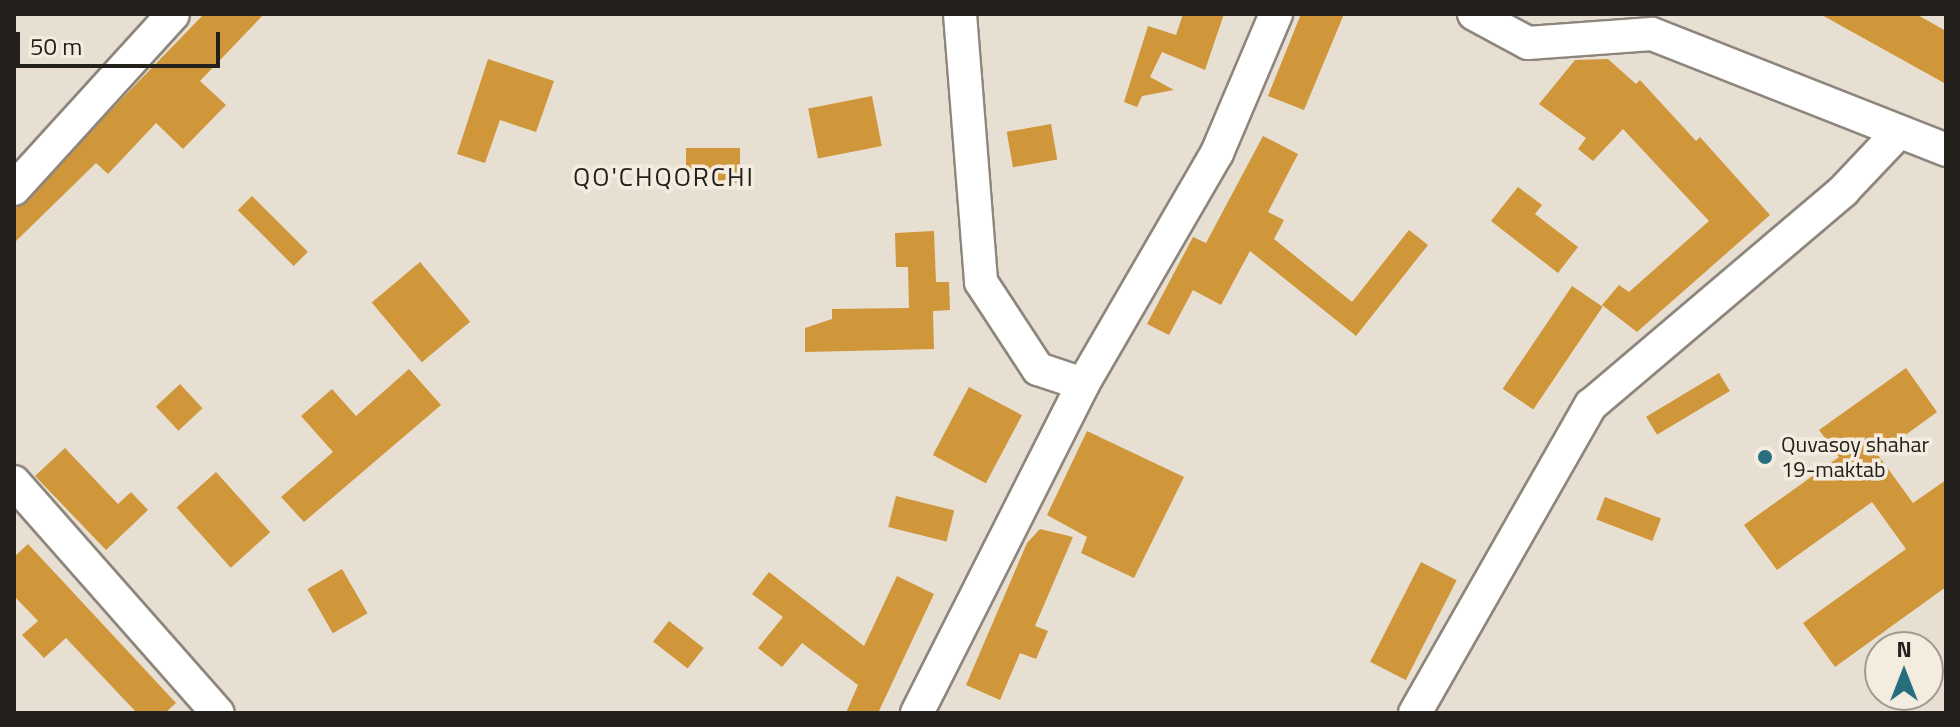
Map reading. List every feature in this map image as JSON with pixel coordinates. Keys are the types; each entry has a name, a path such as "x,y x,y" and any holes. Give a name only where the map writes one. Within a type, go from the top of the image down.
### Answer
{"street":[{"path":"14,189 173,14"},
{"path":"960,14 981,282 1038,369 1083,384"},
{"path":"917,713 1083,384 1217,153 1276,14"},
{"path":"1474,14 1528,43 1652,34 1896,135 1946,150"},
{"path":"1415,713 1591,405 1843,191 1896,135"},
{"path":"14,482 218,713"}],"building":[{"path":"204,14 264,14 200,81 226,105 183,149 156,123 108,174 96,163 14,243 14,210"},
{"path":"1183,14 1224,14 1205,70 1162,52 1150,77 1174,90 1142,96 1137,107 1124,102 1148,26 1176,35"},
{"path":"1301,14 1344,14 1304,110 1268,96"},
{"path":"1820,14 1916,14 1946,31 1946,84"},
{"path":"488,59 554,81 536,132 500,120 485,163 457,154"},
{"path":"1608,59 1636,84 1640,80 1696,141 1700,137 1770,215 1637,332 1602,305 1619,285 1629,292 1709,221 1623,129 1593,161 1578,149 1586,138 1539,104 1575,60"},
{"path":"872,96 882,146 818,158 808,108"},
{"path":"1051,124 1057,159 1013,167 1007,132"},
{"path":"1263,136 1298,154 1268,212 1284,220 1274,239 1352,302 1409,230 1428,245 1356,336 1250,251 1221,305 1193,290 1169,335 1147,324 1193,237 1206,243"},
{"path":"686,148 740,148 740,183 686,183"},
{"path":"1518,187 1542,205 1535,214 1578,247 1558,273 1491,221"},
{"path":"252,196 308,252 294,266 238,210"},
{"path":"934,231 936,282 949,282 950,310 933,311 934,349 805,352 805,328 832,319 832,309 909,308 908,267 896,267 895,233"},
{"path":"420,262 470,322 422,362 372,302"},
{"path":"1572,286 1603,307 1533,409 1503,389"},
{"path":"1906,368 1937,412 1878,455 1913,503 1946,480 1946,587 1885,631 1864,631 1864,646 1835,667 1803,623 1906,549 1872,502 1777,570 1744,525 1839,457 1819,430"},
{"path":"409,369 441,405 304,522 281,497 333,452 301,416 332,389 356,416"},
{"path":"1719,373 1730,391 1657,435 1646,417"},
{"path":"180,384 203,408 178,431 156,407"},
{"path":"969,387 1022,415 986,483 933,455"},
{"path":"1087,431 1184,477 1134,578 1081,553 1087,537 1047,515"},
{"path":"65,448 118,504 131,492 148,510 106,550 35,476"},
{"path":"216,472 270,532 231,568 177,507"},
{"path":"896,496 954,511 946,542 888,527"},
{"path":"1605,497 1661,519 1652,541 1596,519"},
{"path":"1040,529 1073,537 1035,626 1048,631 1036,659 1020,653 1000,700 966,685 1027,543"},
{"path":"28,544 176,703 165,713 137,713 66,638 44,658 22,635 38,621 14,596 14,557"},
{"path":"1421,562 1457,580 1406,680 1370,662"},
{"path":"342,569 368,613 333,633 307,589"},
{"path":"769,572 864,646 897,576 934,594 878,713 846,713 858,685 802,643 782,667 758,648 783,617 752,594"},
{"path":"669,621 704,648 688,669 653,641"}],"place":[{"name":"Quvasoy shahar 19-maktab","path":"1765,457"}],"district":[{"name":"QO'CHQORCHI","path":"664,177"}]}
